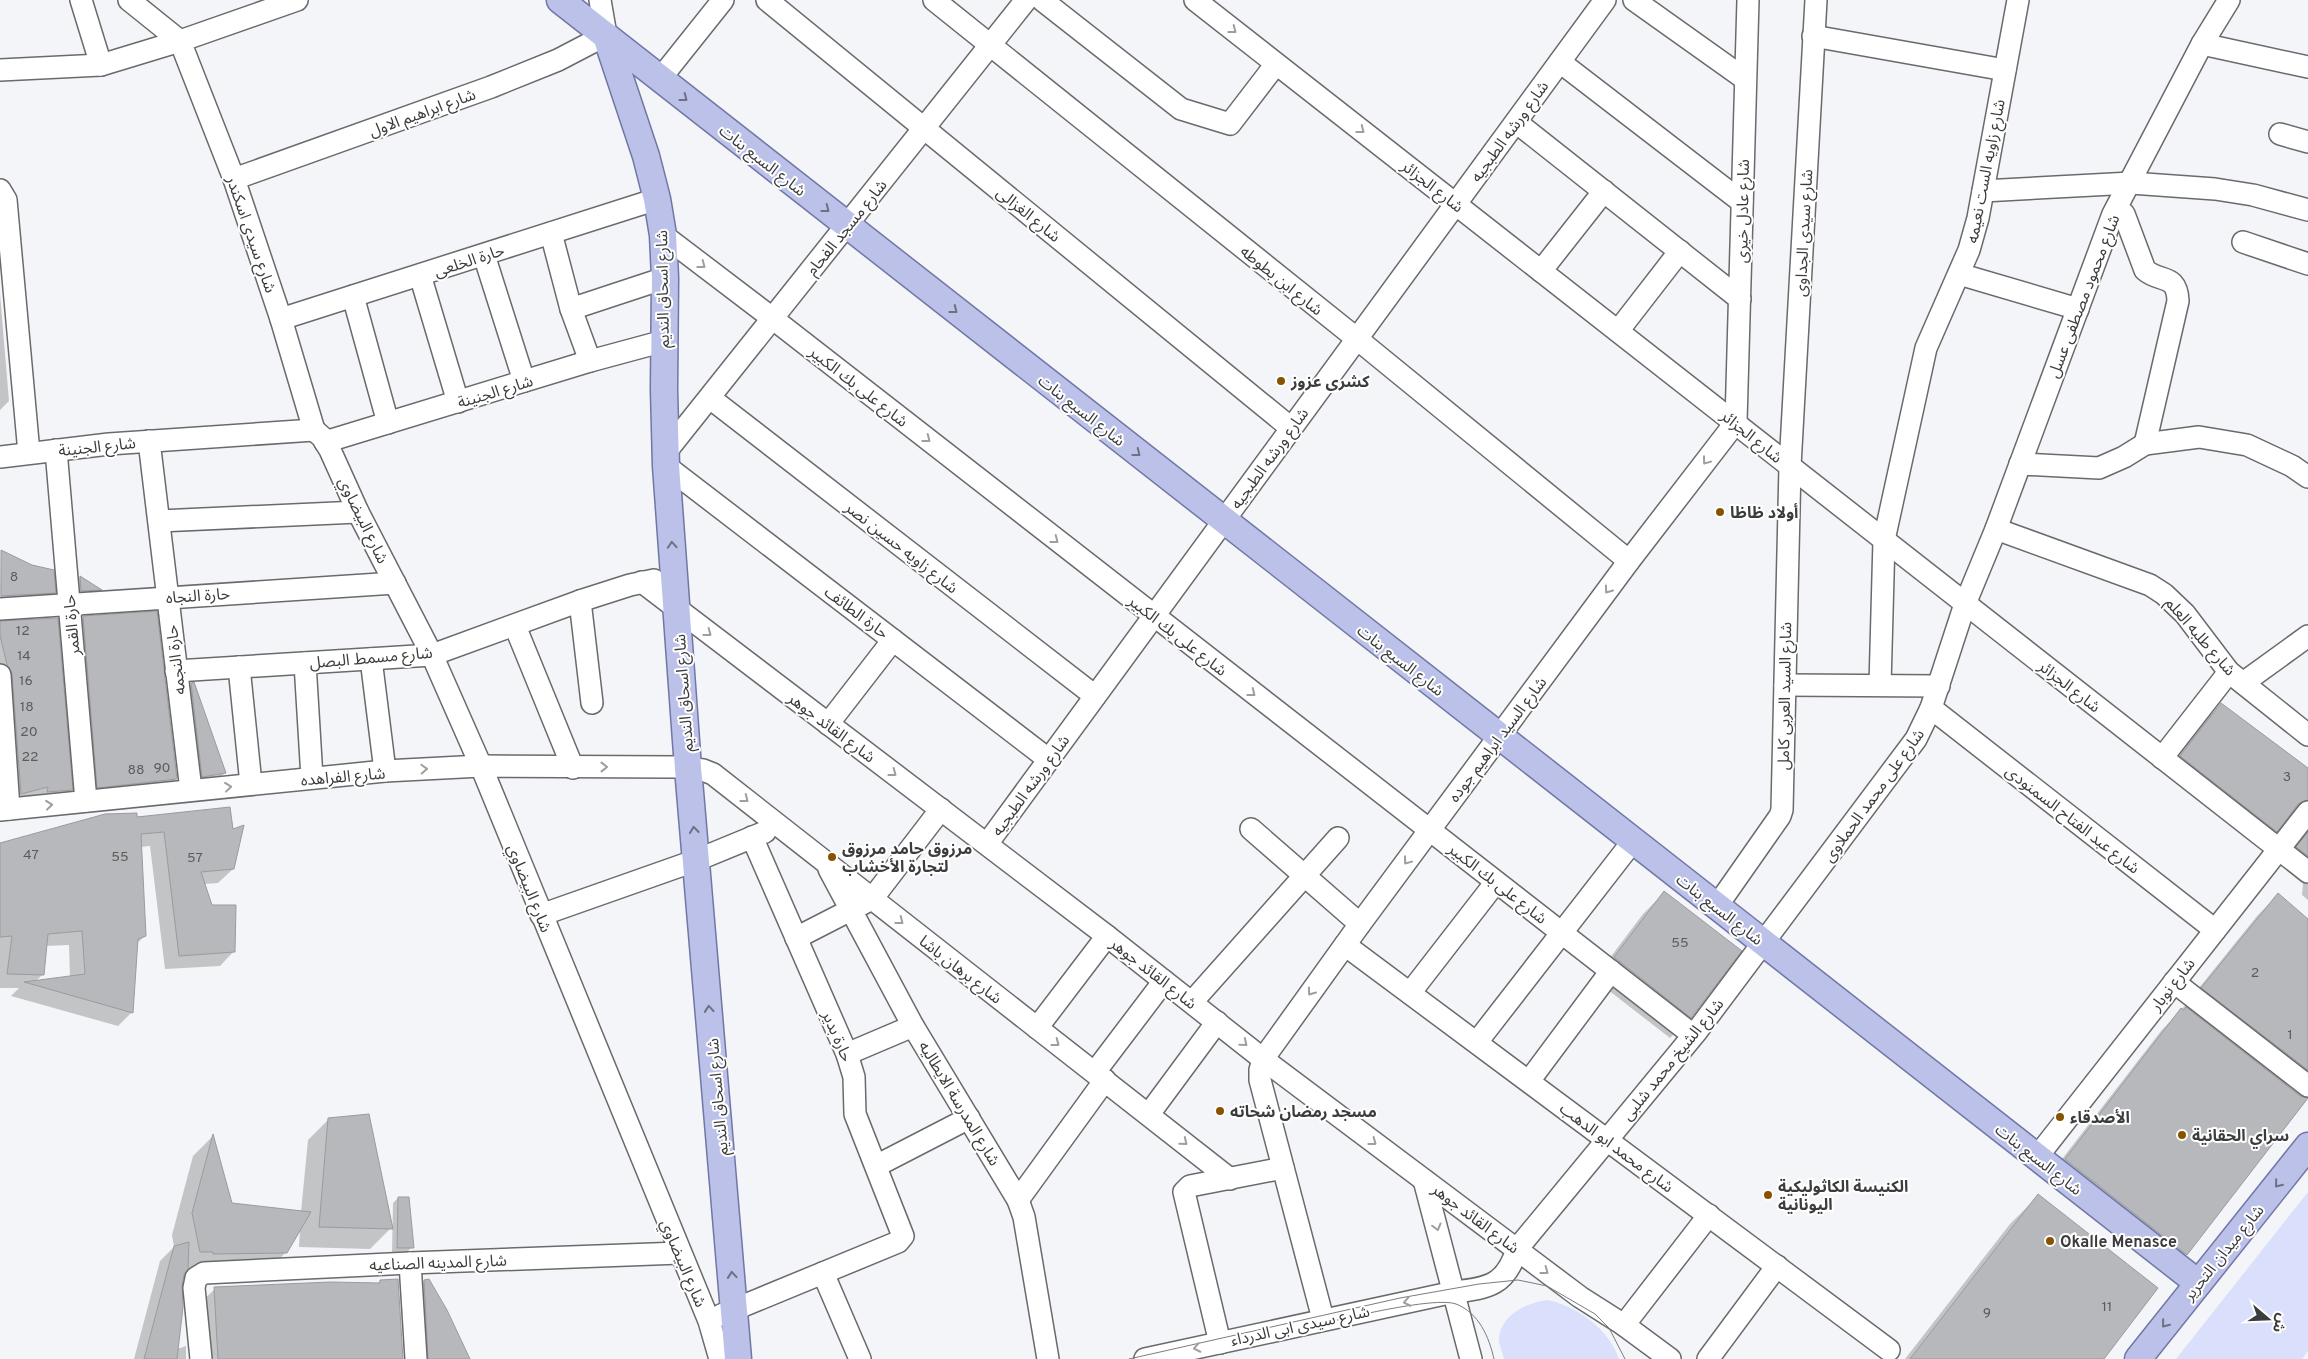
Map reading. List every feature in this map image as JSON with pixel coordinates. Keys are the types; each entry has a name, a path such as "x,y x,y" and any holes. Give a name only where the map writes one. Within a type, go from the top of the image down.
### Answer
{"main road":[{"name":"شارع السبع بنات","path":"560,0 2198,1283"},
{"name":"شارع اسحاق النديم","path":"606,35 635,118 657,200 663,236 665,278 665,460 688,768 738,1359"},
{"name":"شارع ميدان التحرير","path":"2138,1359 2308,1146"}],"street":[{"path":"82,0 101,65"},
{"path":"0,70 101,65 180,41 258,5 297,0"},
{"path":"600,0 606,35"},
{"path":"660,79 723,0"},
{"name":"شارع الغزالى","path":"767,0 1291,428"},
{"name":"شارع ابن بطوطه","path":"934,0 989,46 1356,338 1629,561"},
{"name":"شارع مسجد الفحام","path":"665,460 772,318 1026,0"},
{"path":"1042,0 1181,109 1230,124 1276,64"},
{"name":"شارع الجزائر","path":"1195,0 2308,872"},
{"name":"شارع ورشه الطبجيه","path":"987,844 1605,0"},
{"path":"1634,0 1746,79"},
{"name":"شارع عادل خيرى","path":"1736,422 1748,0"},
{"name":"شارع سيدى الجداوى","path":"1790,466 1816,0"},
{"name":"شارع زاويه الست نعيمه","path":"1880,684 1884,540 1926,348 1969,250 1983,191 2018,0"},
{"name":"شارع محمود مصطفى عسل","path":"1965,604 1996,529 2116,209 2202,44 2229,0"},
{"path":"140,4 180,41"},
{"name":"شارع ابراهيم الاول","path":"234,179 491,87 558,60 606,35"},
{"path":"1813,36 2005,70"},
{"name":"شارع سيدى اسكندر","path":"180,41 234,179 320,436"},
{"path":"2202,44 2308,67"},
{"path":"1560,62 1742,202"},
{"path":"1516,122 1740,299"},
{"path":"2280,134 2308,142"},
{"path":"1983,191 2131,183 2243,193 2308,210"},
{"path":"0,190 6,200 6,274 29,453"},
{"path":"1541,271 1604,191"},
{"name":"حارة الخلعى","path":"281,319 657,200"},
{"path":"2116,209 2124,214 2145,270 2150,274 2168,279 2178,295 2144,444"},
{"path":"551,233 571,309 590,361"},
{"name":"شارع على بك الكبير","path":"663,236 772,318 1693,1035"},
{"path":"2243,242 2308,264"},
{"path":"1618,331 1680,251"},
{"path":"484,255 524,382"},
{"path":"1959,274 2078,309"},
{"path":"420,275 458,402"},
{"path":"571,309 665,278"},
{"path":"353,296 388,423"},
{"name":"شارع الجنينة","path":"0,457 149,440 320,436 388,423 590,361 664,341"},
{"name":"شارع زاويه حسين نصر","path":"710,398 1095,696"},
{"name":"شارع السيد ابراهيم جوده","path":"1263,1059 1499,736 1629,561 1736,422"},
{"name":"شارع البيضاوي","path":"320,436 432,655 482,766 541,915 709,1321 720,1359"},
{"path":"2020,464 2099,468 2124,457 2144,444 2199,437 2247,445 2292,466 2308,477"},
{"name":"حارة النجمه","path":"149,440 190,790"},
{"name":"حارة القمر","path":"56,450 86,801"},
{"name":"حارة الطائف","path":"665,460 893,640 1048,759"},
{"name":"شارع السيد العربى كامل","path":"1717,906 1781,813 1790,466"},
{"path":"158,521 358,512"},
{"name":"شارع طلبه العلم","path":"1996,529 2150,585 2164,594 2185,614 2236,678 2308,735"},
{"name":"شارع مسمط البصل","path":"176,671 432,655 580,601 642,582 674,578"},
{"name":"شارع القائد جوهر","path":"642,582 1107,936 1263,1059 1580,1297 1624,1325 1670,1359"},
{"name":"حارة النجاه","path":"0,609 395,583"},
{"path":"580,601 592,703"},
{"name":"شارع على محمد الحملاوى","path":"1763,942 1916,739 1931,708 1965,604"},
{"path":"515,626 573,768"},
{"path":"2162,758 2236,678 2308,636"},
{"path":"828,724 893,640"},
{"path":"371,659 384,771"},
{"path":"304,663 312,778"},
{"path":"239,667 251,784"},
{"path":"0,675 5,809"},
{"path":"1785,685 1880,684 1938,686"},
{"name":"شارع عبد الفتاح السمنودى","path":"1931,708 2215,930"},
{"name":"شارع الفراهده","path":"5,809 384,771 482,766 688,768"},
{"name":"شارع برهان باشا","path":"688,768 703,770 713,774 1230,1179"},
{"path":"796,938 872,899 941,809"},
{"name":"شارع نوبار","path":"2037,1157 2308,812"},
{"path":"541,915 697,860 779,826"},
{"path":"1251,829 1360,924"},
{"name":"حارة بدير","path":"752,837 846,1054 854,1077 855,1114 902,1232 901,1240 823,1274"},
{"path":"1192,1002 1338,838"},
{"path":"1477,1042 1633,841"},
{"name":"شارع المدرسة الايطاليه","path":"825,862 913,1026 1018,1200 1024,1217 1048,1359"},
{"path":"1410,993 1496,882"},
{"path":"1037,1028 1107,936"},
{"name":"شارع الشيخ محمد شلبى","path":"1454,1292 1475,1290 1495,1284 1510,1269 1516,1249 1693,1035 1763,942"},
{"name":"شارع محمد ابو الدهب","path":"1345,945 1889,1350"},
{"path":"1529,1081 1611,971"},
{"path":"1018,1200 1164,981"},
{"path":"2174,982 2308,1086"},
{"path":"1149,1114 1217,1022"},
{"path":"846,1054 913,1026"},
{"path":"1263,1059 1260,1080 1323,1319"},
{"path":"876,1166 969,1118"},
{"path":"1220,1343 1184,1192 1190,1186 1283,1168"},
{"path":"1424,1180 1471,1359"},
{"path":"1624,1325 1709,1215"},
{"name":"شارع المدينه الصناعيه","path":"200,1359 194,1288 196,1278 204,1273 680,1253"},
{"path":"410,1263 416,1359"},
{"path":"1708,1359 1777,1266"},
{"path":"709,1321 734,1309 823,1274 860,1359"},
{"name":"شارع سيدى ابى الدرداء","path":"1145,1359 1454,1292"}],"shaded area":[{"path":"2308,1192 2308,1351 2302,1359 2176,1359"},
{"path":"1547,1300 1570,1308 1590,1320 1608,1338 1619,1359 1504,1359 1499,1340 1500,1331 1509,1317 1523,1307"}],"building":[{"path":"1,550 32,565 54,570 56,593 1,596"},
{"path":"80,576 102,590 81,591"},
{"path":"157,611 177,779 97,788 83,616"},
{"path":"58,618 73,790 47,792 48,787 21,794 12,674 7,665 0,635 0,621"},
{"path":"194,682 226,773 202,777 191,683"},
{"path":"2221,703 2308,768 2308,800 2298,804 2277,832 2180,756"},
{"path":"230,807 233,829 244,825 234,869 201,872 212,905 236,905 235,952 179,956 164,832 141,834 146,936 138,939 133,1013 24,982 85,974 82,931 48,934 44,975 7,974 12,936 0,937 0,843 105,814 137,813 137,817"},
{"path":"2308,832 2308,856 2296,847"},
{"path":"1664,891 1742,951 1691,1018 1614,957"},
{"path":"2278,893 2308,919 2308,1070 2201,988"},
{"name":"سراي الحقانية","path":"2186,1007 2300,1096 2308,1098 2187,1255 2065,1159 2181,1008 2184,1010"},
{"path":"369,1114 393,1229 319,1227 328,1118"},
{"path":"213,1134 232,1203 311,1212 287,1253 213,1254 213,1252 200,1252 192,1213"},
{"name":"Okalle Menasce","path":"2038,1194 2158,1288 2104,1359 1910,1359"},
{"path":"398,1197 409,1197 414,1248 397,1248"},
{"path":"189,1242 188,1269 184,1275 182,1286 183,1307 177,1359 144,1359 174,1246"},
{"path":"398,1279 403,1359 218,1359 214,1287 330,1282 380,1283 380,1280"},
{"path":"429,1279 447,1310 470,1359 428,1359 424,1280"}],"tram line":[{"path":"1129,1359 1400,1298 1479,1284 1518,1280 1547,1286 1595,1314 1609,1328 1625,1359"},
{"path":"1316,1325 1409,1306 1445,1302 1456,1304 1471,1313 1482,1327 1494,1359"}],"place":[{"name":"كشرى عزوز","path":"1281,381"},
{"name":"أولاد ظاظا","path":"1720,512"},
{"name":"مرزوق حامد مرزوق لتجارة الأخشاب","path":"832,857"},
{"name":"مسجد رمضان شحاته","path":"1220,1111"},
{"name":"الأصدقاء","path":"2060,1117"},
{"name":"سراي الحقانية","path":"2182,1135"},
{"name":"الكنيسة الكاثوليكية اليونانية","path":"1768,1195"},
{"name":"Okalle Menasce","path":"2050,1241"}]}
